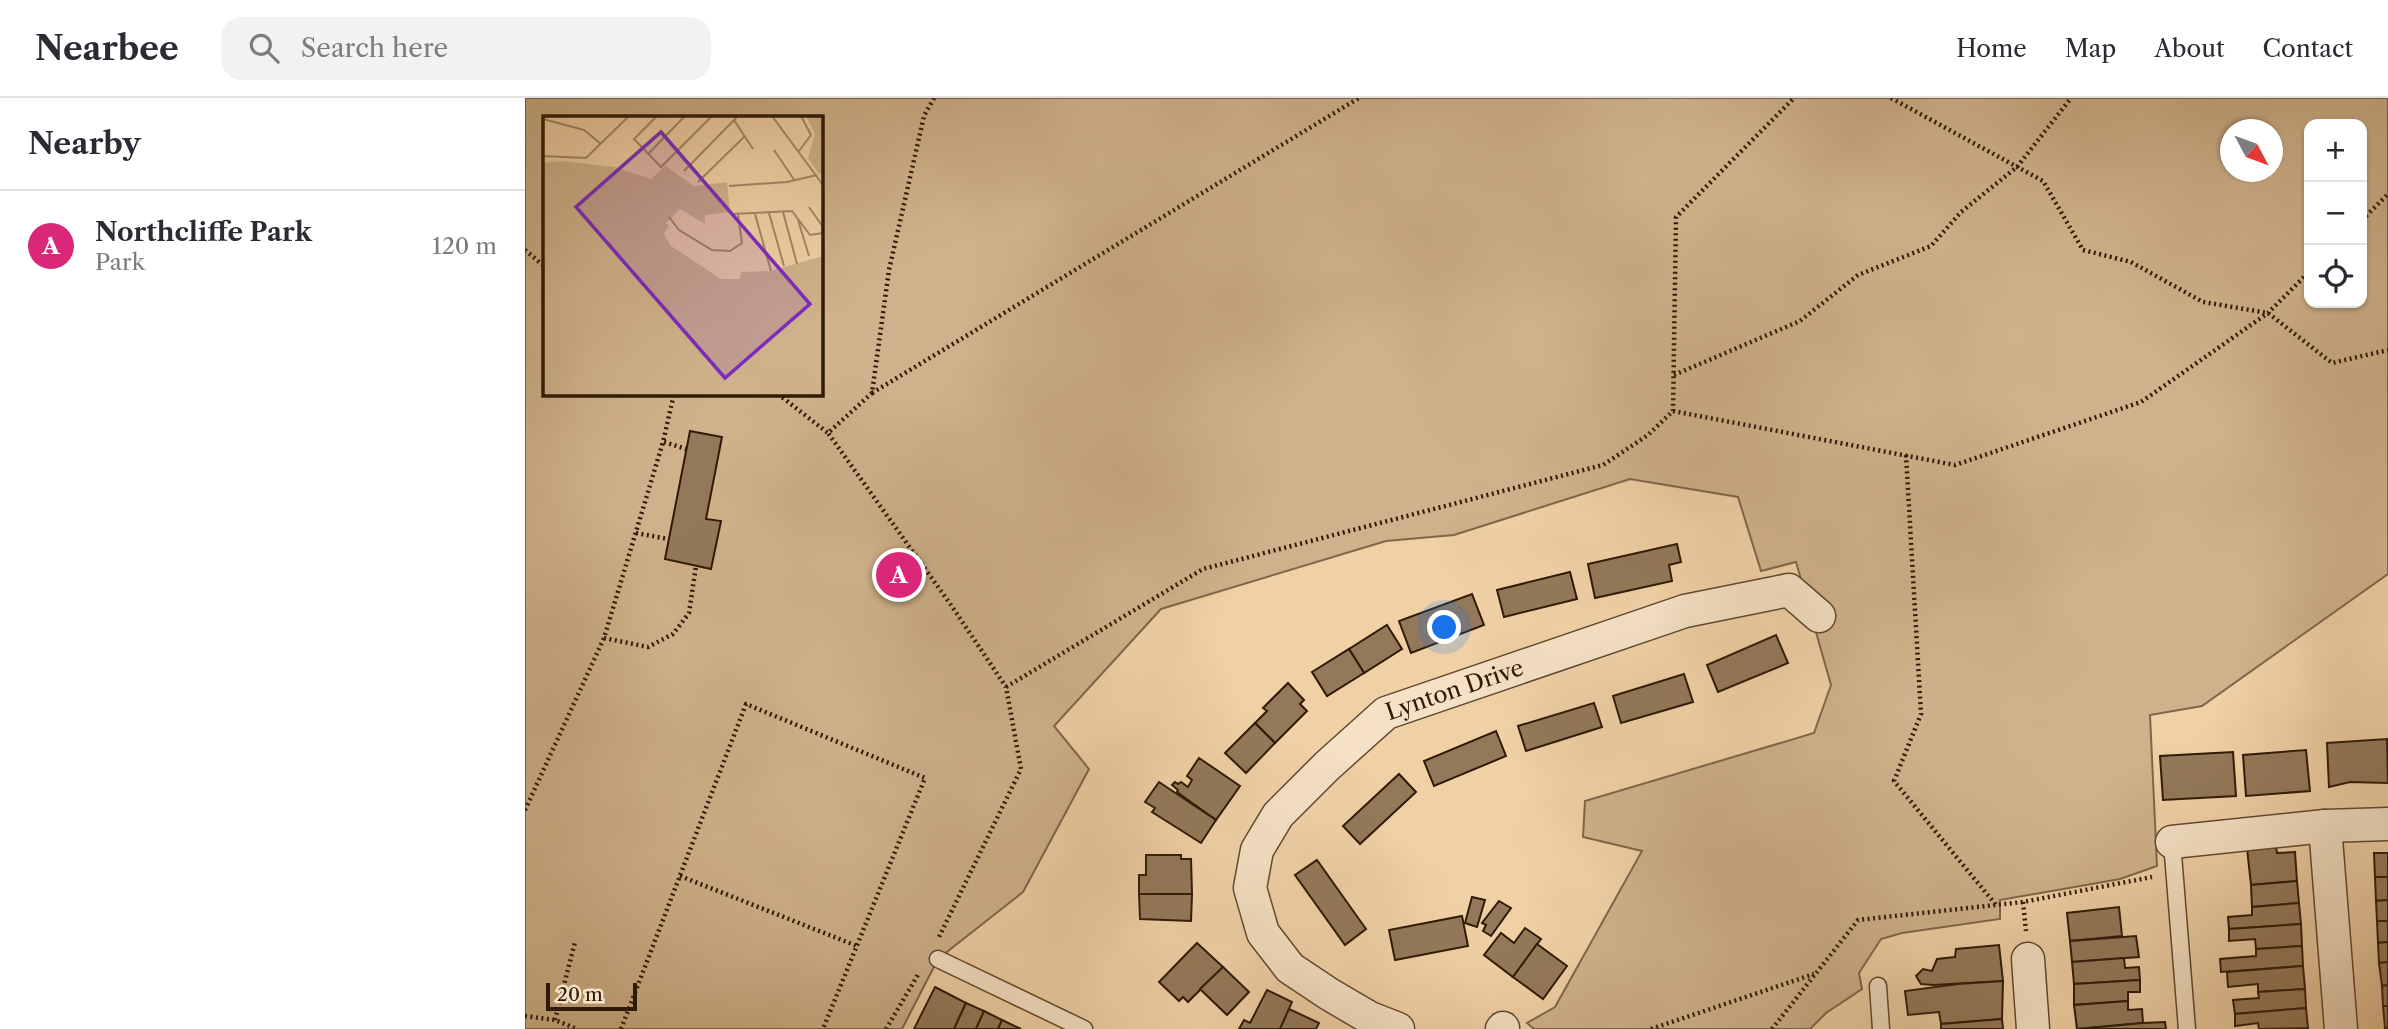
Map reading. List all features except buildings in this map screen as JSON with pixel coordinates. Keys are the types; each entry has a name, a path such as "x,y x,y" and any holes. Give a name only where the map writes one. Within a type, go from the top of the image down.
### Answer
{"street":[{"name":"Lynton Drive","path":"1398,1029 1370,1018 1290,968 1263,933 1250,888 1257,850 1278,815 1327,766 1386,713 1685,611 1789,590 1819,616"},
{"path":"2174,857 2325,826 2388,824"},
{"path":"2325,826 2341,1029"},
{"path":"2028,959 2033,1029"}],"lane":[{"path":"2174,857 2187,1029"},
{"path":"931,962 1084,1029"},
{"path":"1878,986 1881,1029"}],"path":[{"path":"872,393 889,270 924,116 934,98"},
{"path":"828,433 872,393 1359,98"},
{"path":"1006,687 1203,569 1603,465 1648,435 1673,411 1676,217 1794,98"},
{"path":"1891,98 2043,181 2083,250 2131,262 2203,302 2268,313 2332,363 2388,350"},
{"path":"1674,375 1800,321 1858,275 1931,246 1961,212 2017,167 2071,98"},
{"path":"2367,215 2388,194"},
{"path":"525,250 543,265"},
{"path":"1673,411 1955,465 2141,402 2268,313 2304,277"},
{"path":"525,810 604,638 663,442 674,396"},
{"path":"781,396 828,433 1006,687 1021,769 936,942"},
{"path":"663,442 686,449"},
{"path":"1906,455 1921,714 1894,781 1996,905"},
{"path":"636,533 669,539"},
{"path":"604,638 648,646 673,634 689,613 696,566"},
{"path":"621,1029 746,704 925,778 823,1029"},
{"path":"1772,1029 1858,920 2023,902 2174,857"},
{"path":"680,876 857,946"},
{"path":"555,1020 575,942"},
{"path":"886,1029 931,962"},
{"path":"1651,1029 1815,974"},
{"path":"525,1016 555,1020 577,1029"}],"shaded area":[{"path":"525,98 2388,98 2388,574 2202,706 2150,715 2157,866 2120,879 2000,900 2000,919 1902,933 1881,939 1859,973 1862,989 1826,1013 1810,1029 1534,1029 1527,1023 1555,1007 1642,851 1583,837 1585,801 1814,733 1831,685 1796,562 1761,571 1738,497 1630,479 1454,535 1386,541 1161,609 1054,726 1089,769 1023,892 938,959 902,1029 525,1029"}],"place":[{"name":"Northcliffe Park","path":"899,575"}]}
